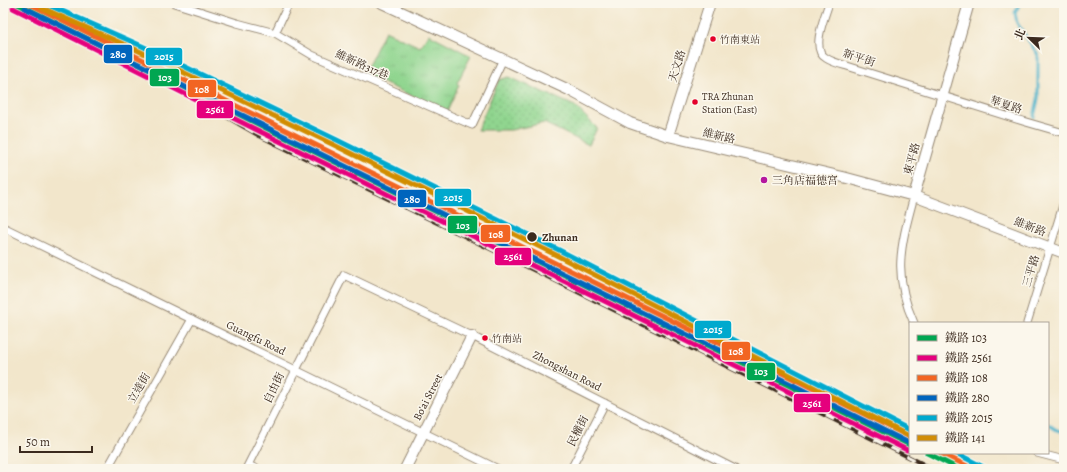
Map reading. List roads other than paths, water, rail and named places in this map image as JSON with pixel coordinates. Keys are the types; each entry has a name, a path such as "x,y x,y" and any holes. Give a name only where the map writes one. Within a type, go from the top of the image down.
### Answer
{"street":[{"name":"維新路317巷","path":"174,3 237,23 275,33 312,55 472,125 504,59"},
{"path":"275,33 289,3"},
{"name":"維新路","path":"382,3 504,59 568,90 630,123 668,136 914,196 1064,253"},
{"name":"天文路","path":"668,136 710,3"},
{"name":"新平街","path":"829,3 818,40 820,52 825,58 942,96"},
{"name":"東平路","path":"914,322 906,306 902,286 900,267 902,244 914,196 969,3"},
{"name":"華夏路","path":"942,96 1064,133"},
{"name":"三平路","path":"1027,322 1064,202"},
{"name":"Guangfu Road","path":"3,227 498,469"},
{"name":"Zhongshan Road","path":"344,275 472,336 735,469"},
{"name":"自由街","path":"247,467 344,275"},
{"name":"立達街","path":"107,469 192,319"},
{"name":"Bo'ai Street","path":"405,469 472,336"},
{"name":"民權街","path":"572,469 605,403"},
{"path":"1041,454 1064,460"},
{"path":"247,467 257,469"}],"waterway":[{"path":"1020,3 1015,13 1017,23 1038,55 1038,99 1034,117"},
{"path":"1049,425 1055,429 1064,432"}],"railway":[{"path":"105,47 260,136 548,277 933,469"}],"rail line":[{"name":"103","path":"16,3 264,127 909,445"},
{"name":"108","path":"28,3 909,436"},
{"name":"2015","path":"44,3 142,46 337,140 559,250 909,429"},
{"name":"2561","path":"13,8 261,132 907,450"},
{"name":"280","path":"25,8 907,442"},
{"name":"141","path":"42,8 139,51 334,145 556,255 907,435"},
{"name":"103","path":"929,454 959,469"},
{"name":"108","path":"943,454 973,469"},
{"name":"2015","path":"958,454 987,469"}],"place":[{"name":"竹南東站","path":"713,39"},
{"name":"TRA Zhunan Station (East)","path":"695,102"},
{"name":"三角店福德宮","path":"764,180"},
{"name":"Zhunan","path":"532,237"},
{"name":"竹南站","path":"485,338"}]}
